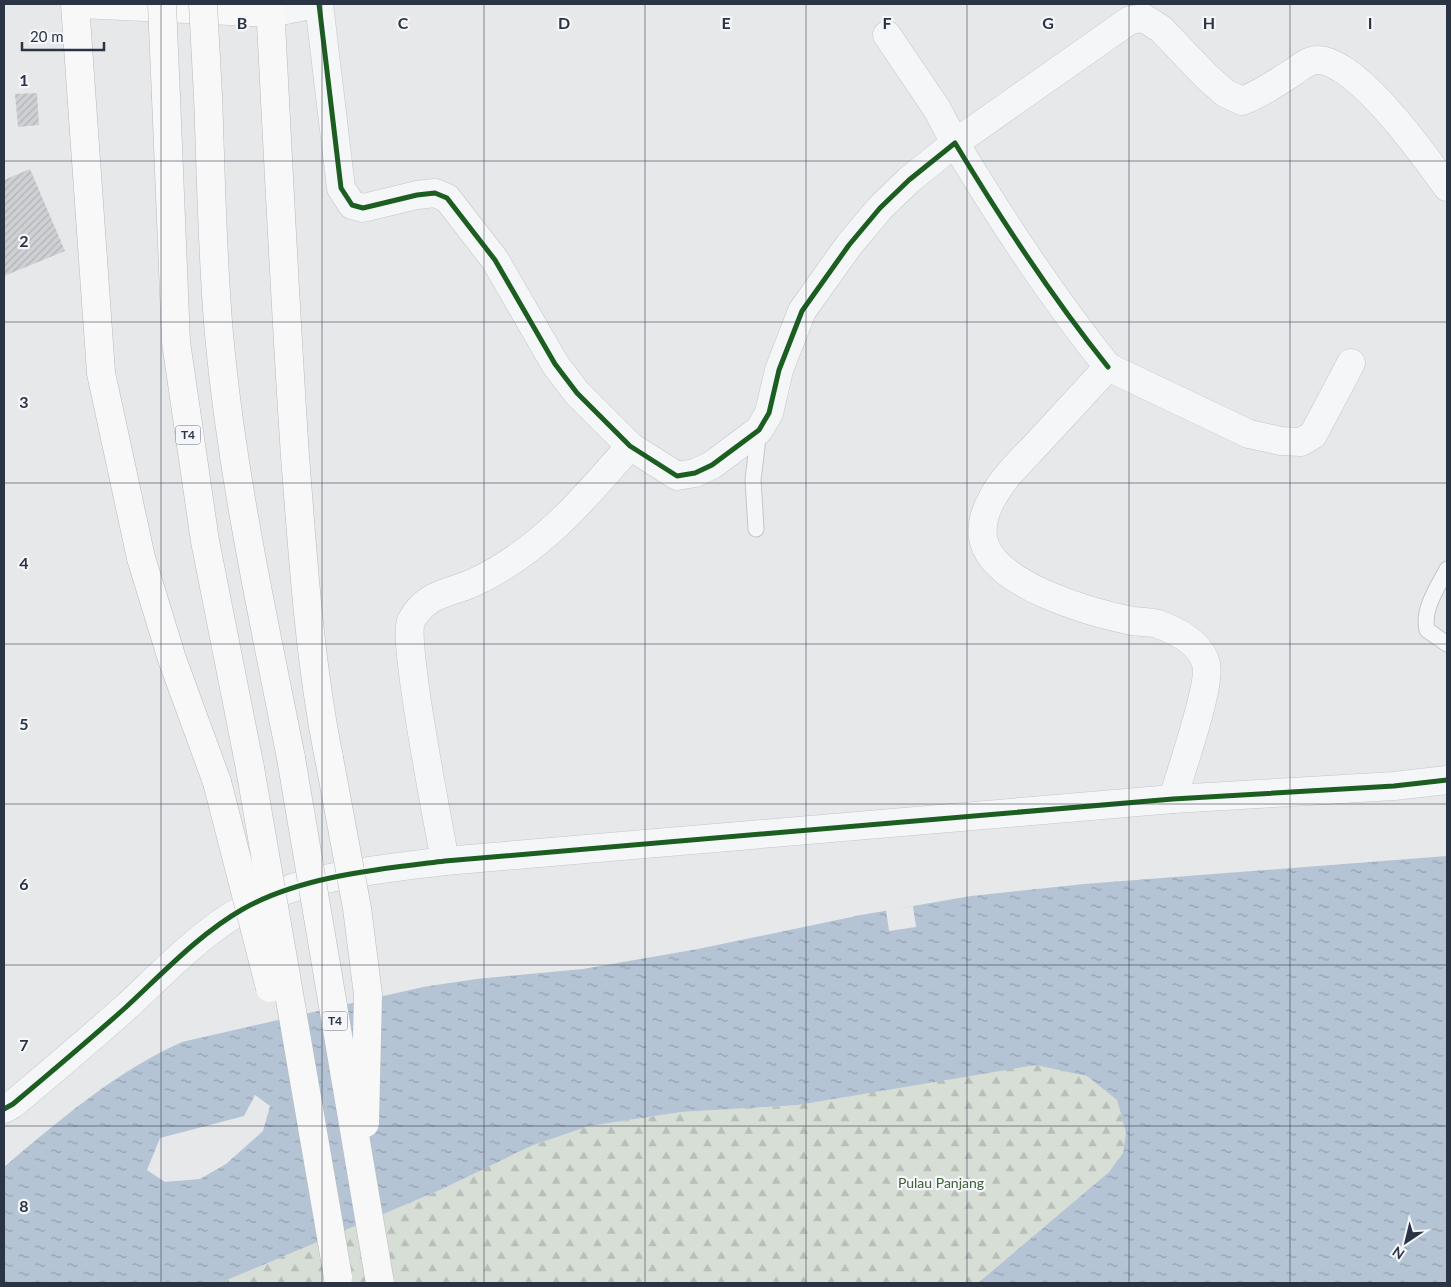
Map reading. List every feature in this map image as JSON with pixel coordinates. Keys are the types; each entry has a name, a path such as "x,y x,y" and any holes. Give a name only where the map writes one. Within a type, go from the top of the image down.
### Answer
{"main road":[{"path":"74,4 101,373 141,558 172,659 217,782 258,937 338,1280"},
{"path":"81,4 270,8 284,290 300,524 316,693 357,908 368,995 364,1188"},
{"name":"T4","path":"162,4 176,342 205,541 250,768 338,1280"},
{"name":"T4","path":"203,4 212,237 219,334 232,435 247,534 291,758 380,1283"}],"street":[{"path":"270,8 315,4"},
{"path":"319,4 341,188 346,199 352,205 363,208 417,195 435,193 447,198 495,260 554,364 577,393 630,446 677,476 695,473 712,465 759,430 769,413 779,370 802,310 849,244 880,208 909,180 956,143 1093,48 1119,26 1130,20 1144,18 1161,29 1219,87 1242,101 1257,95 1312,60 1329,60 1344,68 1391,114 1447,187"},
{"path":"887,35 938,109 956,143 1028,259 1068,318 1108,367 1249,434 1281,441 1301,442 1313,435 1351,364"},
{"path":"1108,367 1012,470 994,495 985,514 983,538 993,558 1010,575 1032,588 1078,607 1132,621 1157,624 1181,634 1198,649 1206,664 1206,686 1173,799"},
{"path":"445,861 413,672 410,623 424,603 439,594 475,582 509,563 548,535 581,503 630,446"},
{"path":"4,1110 98,1032 205,936 244,908 302,884 373,869 445,861 1173,799 1394,786 1447,780"}],"lane":[{"path":"756,529 753,480 759,430"},
{"path":"1447,569 1429,606 1425,622 1427,630 1447,644"}],"green space":[{"name":"Pulau Panjang","path":"1036,1064 1087,1076 1117,1100 1126,1133 1123,1153 1109,1172 978,1283 220,1283 440,1190 531,1146 589,1126 681,1112 798,1105"}],"water":[{"path":"1447,856 1447,1283 978,1283 1109,1172 1123,1153 1126,1133 1117,1100 1087,1076 1036,1065 798,1105 681,1112 589,1126 531,1146 440,1190 220,1283 4,1283 4,1167 67,1115 111,1082 157,1054 182,1042 423,987 476,979 583,969 698,949 861,915 971,896 1084,884","holes":["255,1095 270,1106 263,1131 226,1164 200,1179 165,1182 147,1170 160,1138 244,1116"]}],"pier":[{"path":"913,906 916,927 889,931 886,910"}],"building":[{"path":"37,93 39,125 18,127 15,94"},
{"path":"30,169 65,251 4,276 4,180"}],"cycle path":[{"path":"319,4 341,188 352,205 363,208 417,195 435,193 447,198 495,260 555,364 577,393 630,446 677,476 695,473 712,465 759,430 769,413 779,370 802,311 849,245 880,208 909,180 955,143 1028,258 1108,367"},
{"path":"4,1109 13,1104 83,1045 211,930 243,909 266,898 315,881 368,871 445,861 1173,799 1394,786 1447,780"}]}
